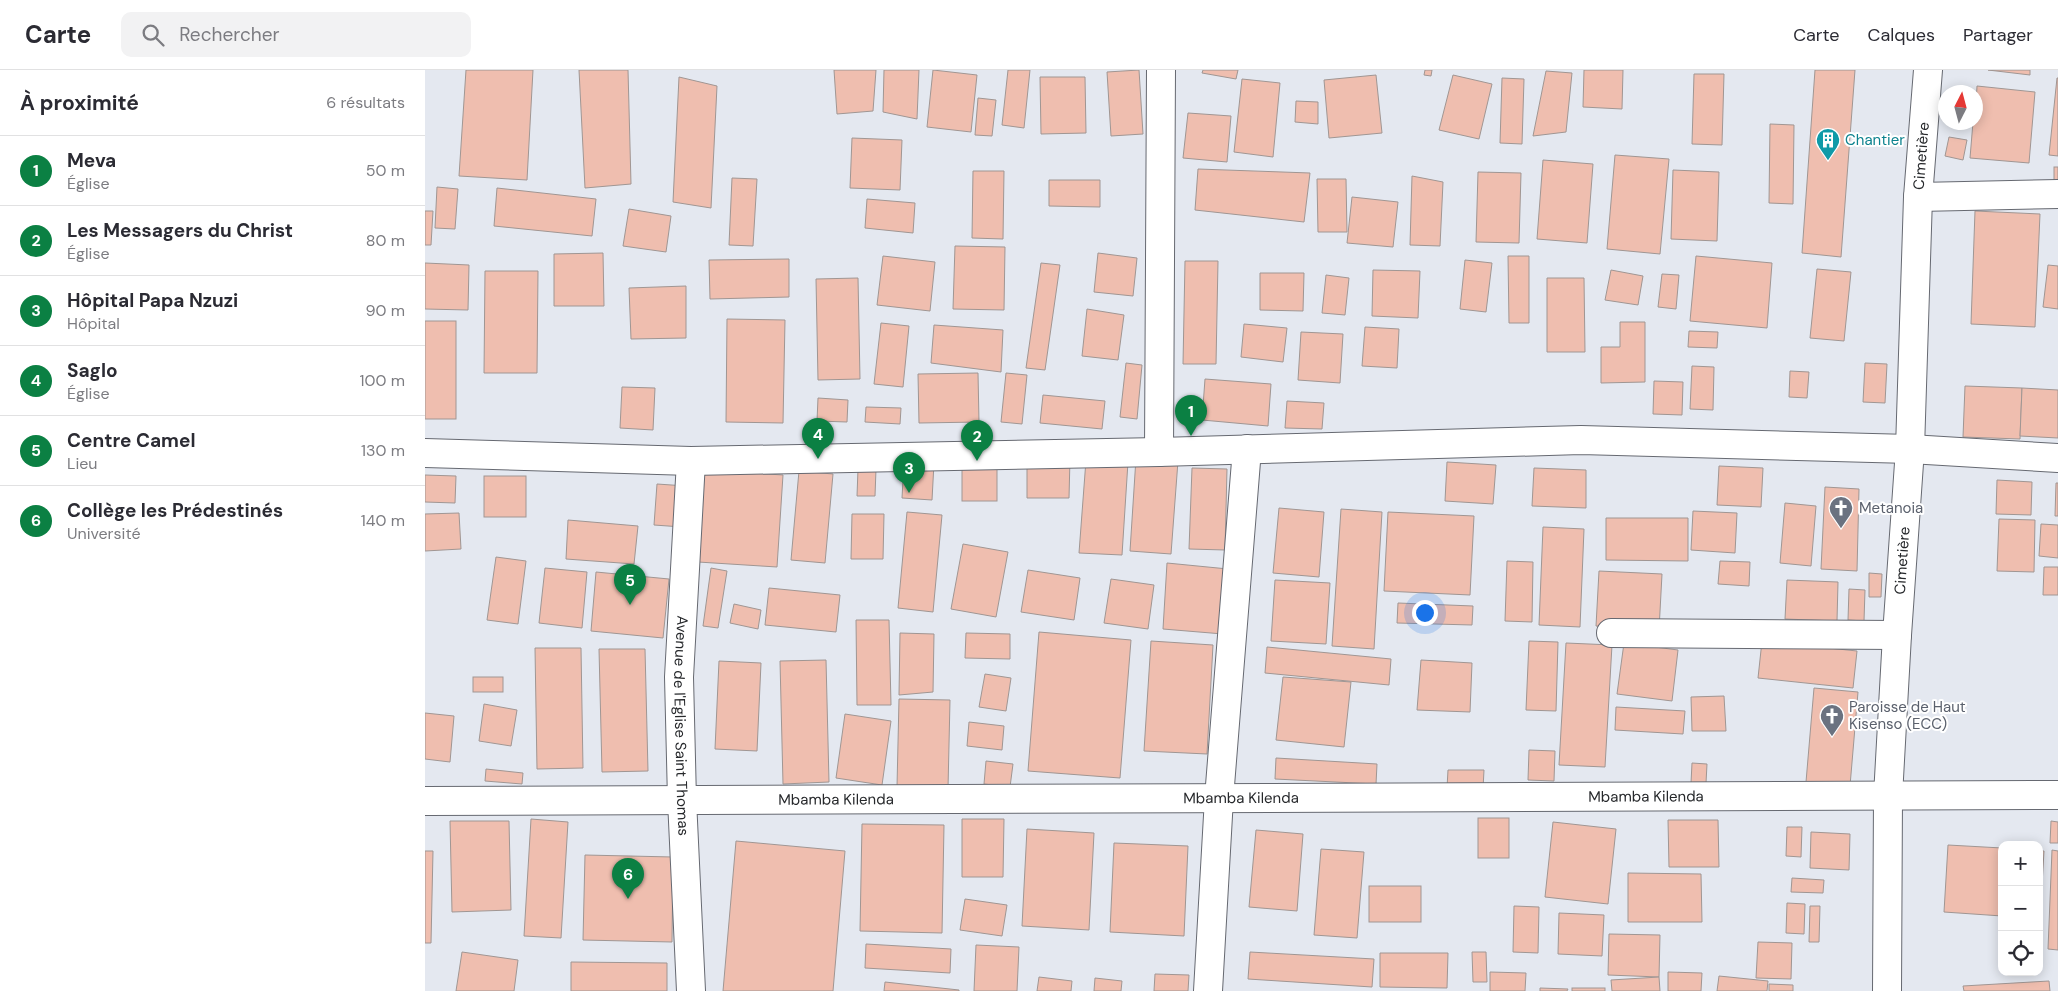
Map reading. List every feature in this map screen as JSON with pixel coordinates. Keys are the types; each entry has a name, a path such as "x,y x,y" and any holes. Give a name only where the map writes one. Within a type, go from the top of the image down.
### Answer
{"street":[{"path":"1159,452 1161,70"},
{"name":"Cimetière","path":"1887,991 1888,796 1909,449 1918,197 1928,70"},
{"path":"1918,197 2058,194"},
{"path":"425,452 691,461 1159,452 1581,440 1909,449 2058,458"},
{"path":"1208,991 1219,798 1247,449"},
{"name":"Avenue de l'Eglise Saint Thomas","path":"691,461 679,677 682,800 691,991"},
{"path":"1611,633 1897,635"},
{"name":"Mbamba Kilenda","path":"425,801 2058,795"}],"building":[{"path":"466,70 533,70 527,180 459,176"},
{"path":"579,70 628,70 631,184 585,188"},
{"path":"834,70 876,70 873,111 837,114"},
{"path":"884,70 919,70 917,119 883,112"},
{"path":"933,70 977,75 971,132 927,127"},
{"path":"1008,70 1030,70 1024,128 1002,125"},
{"path":"1139,70 1143,134 1111,136 1107,72"},
{"path":"1203,70 1238,70 1236,79 1202,73"},
{"path":"1425,70 1432,70 1431,76 1424,75"},
{"path":"1584,70 1623,70 1622,109 1583,107"},
{"name":"Chantier","path":"1815,70 1855,70 1841,257 1802,253"},
{"path":"1988,70 2030,70 2030,75"},
{"path":"1546,71 1572,73 1566,132 1533,136"},
{"path":"1694,74 1724,74 1722,145 1692,144"},
{"path":"1376,75 1382,133 1329,138 1324,80"},
{"path":"1453,75 1492,84 1479,139 1439,130"},
{"path":"679,77 717,86 711,208 673,202"},
{"path":"1040,77 1085,77 1086,133 1041,134"},
{"path":"1502,78 1524,79 1522,144 1500,143"},
{"path":"2058,78 2058,156 2049,155"},
{"path":"1242,79 1280,83 1273,157 1234,152"},
{"path":"1983,87 2035,92 2029,163 1970,158 1972,130 1983,130"},
{"path":"978,98 996,100 992,136 975,135"},
{"path":"1296,101 1318,102 1318,124 1295,122"},
{"path":"1188,113 1231,116 1227,162 1183,158"},
{"path":"1770,124 1794,125 1793,204 1769,203"},
{"path":"1949,137 1967,140 1963,160 1945,156"},
{"path":"852,138 902,140 900,190 850,188"},
{"path":"1615,155 1669,159 1660,254 1607,249"},
{"path":"1543,160 1593,164 1587,243 1537,239"},
{"path":"2054,167 2058,167 2058,181 2054,181"},
{"path":"1198,169 1310,173 1304,222 1195,210"},
{"path":"1673,170 1719,172 1717,241 1671,239"},
{"path":"973,171 1004,171 1003,239 972,238"},
{"path":"1478,172 1521,173 1519,243 1476,242"},
{"path":"1412,176 1443,182 1440,246 1410,245"},
{"path":"732,178 757,179 753,246 729,245"},
{"path":"1317,179 1346,179 1347,232 1318,232"},
{"path":"1049,180 1100,180 1100,207 1049,206"},
{"path":"437,187 458,189 455,229 435,228"},
{"path":"497,188 596,199 592,236 494,226"},
{"path":"1352,197 1398,202 1393,247 1347,243"},
{"path":"867,199 915,203 913,233 865,228"},
{"path":"629,209 671,216 666,252 623,246"},
{"path":"425,211 433,211 431,245 425,245"},
{"path":"1975,211 2040,214 2035,327 1971,324"},
{"path":"955,246 1005,247 1004,310 953,309"},
{"path":"603,253 604,306 554,306 554,254"},
{"path":"1098,253 1137,258 1133,296 1094,292"},
{"path":"883,256 935,262 930,311 877,305"},
{"path":"1508,256 1529,256 1529,323 1509,323"},
{"path":"1696,256 1772,263 1767,328 1690,321"},
{"path":"789,259 789,297 710,299 709,260"},
{"path":"1465,260 1492,263 1486,312 1460,309"},
{"path":"1185,261 1218,261 1216,364 1183,364"},
{"path":"425,263 469,265 468,310 425,309"},
{"path":"1041,263 1060,265 1045,370 1026,368"},
{"path":"2048,265 2058,266 2058,309 2043,307"},
{"path":"1817,269 1851,272 1844,341 1810,338"},
{"path":"1373,270 1420,271 1418,318 1372,316"},
{"path":"1611,270 1643,276 1638,305 1605,300"},
{"path":"485,271 538,271 537,373 484,373"},
{"path":"1260,273 1304,273 1303,311 1260,310"},
{"path":"1662,274 1679,275 1676,309 1658,307"},
{"path":"1326,275 1349,278 1345,315 1322,313"},
{"path":"858,278 860,379 818,380 816,279"},
{"path":"1547,278 1584,278 1585,352 1547,352"},
{"path":"686,286 686,338 631,339 629,288"},
{"path":"1087,309 1124,315 1118,360 1082,356"},
{"path":"727,319 785,320 783,423 726,422"},
{"path":"425,321 456,321 456,419 425,419"},
{"path":"1620,322 1645,322 1645,382 1601,383 1601,347 1620,347"},
{"path":"881,323 909,326 903,387 874,384"},
{"path":"1244,324 1287,328 1283,362 1241,357"},
{"path":"934,325 1003,330 1001,372 931,363"},
{"path":"1365,327 1399,329 1397,368 1362,366"},
{"path":"1689,331 1718,332 1717,348 1688,347"},
{"path":"1301,332 1343,334 1340,383 1298,380"},
{"path":"1126,363 1142,365 1137,419 1120,417"},
{"path":"1865,363 1887,364 1885,403 1863,402"},
{"path":"1692,366 1714,367 1713,410 1690,409"},
{"path":"1790,371 1809,372 1807,398 1789,397"},
{"path":"978,373 979,422 919,423 918,374"},
{"path":"1006,373 1027,375 1022,424 1001,422"},
{"path":"1205,379 1271,384 1268,426 1202,420"},
{"path":"1654,381 1683,382 1682,415 1653,414"},
{"path":"1965,386 2022,388 2020,439 1963,437"},
{"path":"622,387 655,388 653,430 620,428"},
{"path":"2022,388 2058,390 2058,438 2020,436"},
{"path":"1043,395 1105,401 1102,429 1040,423"},
{"path":"818,398 848,400 847,422 817,421"},
{"path":"1287,401 1324,403 1322,429 1285,428"},
{"path":"866,407 901,408 900,424 865,422"},
{"path":"1027,457 1070,458 1069,498 1027,498"},
{"path":"1136,458 1178,461 1171,554 1130,551"},
{"path":"1086,460 1128,462 1122,555 1079,553"},
{"path":"904,462 934,463 932,500 902,498"},
{"path":"1447,462 1496,465 1493,504 1445,501"},
{"path":"1719,466 1763,468 1761,507 1717,505"},
{"path":"962,468 997,468 997,501 962,501"},
{"path":"1192,468 1227,469 1225,550 1189,549"},
{"path":"1534,468 1586,470 1586,508 1532,506"},
{"path":"858,469 876,469 875,496 857,496"},
{"path":"704,470 783,475 777,567 698,562"},
{"path":"799,471 833,474 825,563 791,560"},
{"path":"425,475 456,476 455,503 425,502"},
{"path":"484,476 526,476 526,517 484,517"},
{"path":"1997,480 2032,482 2031,515 1996,514"},
{"path":"2056,483 2058,483 2058,516 2055,516"},
{"path":"657,484 686,486 682,527 654,525"},
{"name":"Metanoia","path":"1825,487 1859,489 1857,571 1821,569"},
{"path":"1785,503 1816,506 1811,566 1780,563"},
{"path":"1279,508 1324,512 1319,577 1273,573"},
{"path":"1341,509 1382,512 1374,649 1332,646"},
{"path":"1693,511 1737,513 1735,553 1691,550"},
{"path":"907,512 942,515 933,612 898,608"},
{"path":"1388,512 1474,516 1470,595 1384,591"},
{"path":"459,513 461,549 425,551 425,514"},
{"path":"852,514 884,514 883,559 851,559"},
{"path":"1606,518 1688,518 1688,561 1606,560"},
{"path":"1999,519 2035,520 2034,572 1997,571"},
{"path":"568,520 638,526 634,564 566,559"},
{"path":"2041,524 2058,525 2058,558 2039,556"},
{"path":"1543,527 1584,529 1580,627 1539,625"},
{"path":"963,544 1008,552 996,617 951,609"},
{"path":"496,557 526,561 518,624 487,620"},
{"path":"1507,561 1533,562 1532,622 1505,621"},
{"path":"1720,561 1750,562 1749,586 1718,584"},
{"path":"1167,563 1228,569 1223,634 1163,629"},
{"path":"2044,567 2058,567 2058,595 2043,595"},
{"path":"545,568 587,572 582,628 539,623"},
{"path":"711,568 727,571 718,628 703,626"},
{"path":"1028,570 1080,578 1074,620 1021,612"},
{"path":"1599,571 1662,574 1659,630 1596,626"},
{"path":"596,572 669,579 663,638 591,631"},
{"path":"1869,573 1882,574 1881,597 1869,597"},
{"path":"1111,579 1154,585 1148,629 1104,623"},
{"path":"1275,580 1330,583 1326,644 1271,641"},
{"path":"1787,580 1838,582 1837,621 1785,619"},
{"path":"769,588 840,595 836,632 765,625"},
{"path":"1849,589 1865,590 1864,621 1848,620"},
{"path":"1398,603 1473,606 1472,625 1397,623"},
{"path":"734,604 761,610 758,629 730,623"},
{"path":"856,620 889,620 891,705 857,705"},
{"path":"1039,632 1131,640 1120,778 1028,771"},
{"path":"900,633 934,634 933,692 899,695"},
{"path":"966,633 1010,634 1010,659 965,658"},
{"path":"1151,641 1213,645 1207,754 1144,751"},
{"path":"1529,641 1558,642 1556,711 1526,710"},
{"path":"1762,641 1857,651 1853,688 1758,678"},
{"path":"1566,643 1612,645 1605,767 1559,765"},
{"path":"1624,643 1678,650 1672,701 1617,694"},
{"path":"1267,647 1391,659 1389,685 1265,673"},
{"path":"535,648 581,648 583,768 537,769"},
{"path":"599,649 645,649 648,771 602,772"},
{"path":"826,660 829,782 783,784 780,661"},
{"path":"1421,660 1472,663 1470,712 1417,710"},
{"path":"719,661 761,663 757,751 715,749"},
{"path":"985,674 1011,678 1006,711 979,707"},
{"path":"473,677 503,677 503,692 473,692"},
{"path":"1283,677 1351,682 1344,747 1276,740"},
{"name":"Paroisse de Haut Kisenso (ECC)","path":"1814,688 1858,692 1850,786 1806,782"},
{"path":"1724,696 1726,731 1692,731 1691,697"},
{"path":"899,699 950,700 948,789 897,787"},
{"path":"484,704 517,710 511,746 479,741"},
{"path":"1616,707 1685,711 1683,734 1615,730"},
{"path":"425,713 454,716 450,762 425,759"},
{"path":"845,714 891,721 882,785 836,778"},
{"path":"969,722 1004,726 1002,750 967,746"},
{"path":"1529,750 1555,751 1554,781 1528,780"},
{"path":"1276,758 1377,764 1376,784 1275,779"},
{"path":"986,761 1013,764 1010,787 984,784"},
{"path":"1692,763 1707,764 1706,783 1691,783"},
{"path":"486,769 523,773 522,784 485,781"},
{"path":"1448,770 1484,770 1483,789 1447,788"},
{"path":"1478,818 1509,818 1509,858 1478,858"},
{"path":"531,819 568,822 561,938 524,936"},
{"path":"962,819 1004,819 1003,877 962,877"},
{"path":"1668,820 1718,820 1719,867 1669,867"},
{"path":"450,821 509,821 511,910 452,912"},
{"path":"2051,821 2058,822 2058,843 2050,843"},
{"path":"1553,822 1616,829 1608,904 1545,897"},
{"path":"862,824 944,825 942,933 860,931"},
{"path":"1787,827 1802,827 1801,857 1786,856"},
{"path":"1027,829 1094,833 1089,930 1022,926"},
{"path":"1256,830 1303,834 1297,911 1249,907"},
{"path":"1811,832 1850,834 1849,870 1810,868"},
{"path":"736,841 845,851 833,991 723,991"},
{"path":"1114,843 1188,846 1184,936 1110,932"},
{"path":"1948,845 1998,848 1998,916 1944,912"},
{"path":"1321,849 1364,852 1357,938 1314,935"},
{"path":"2052,850 2058,851 2058,950 2048,949"},
{"path":"425,851 433,851 431,943 425,943"},
{"path":"585,855 673,857 672,942 583,940"},
{"path":"1628,873 1701,874 1702,922 1628,922"},
{"path":"1792,878 1824,880 1823,893 1791,892"},
{"path":"1369,886 1421,886 1421,922 1369,922"},
{"path":"965,899 1007,905 1002,936 960,930"},
{"path":"1787,903 1805,904 1804,934 1786,933"},
{"path":"1514,906 1539,907 1538,953 1513,952"},
{"path":"1810,906 1820,906 1819,942 1809,942"},
{"path":"1559,913 1604,915 1602,956 1558,954"},
{"path":"1609,934 1660,935 1659,977 1608,975"},
{"path":"1758,942 1792,943 1791,979 1756,978"},
{"path":"866,944 951,949 950,973 865,968"},
{"path":"976,945 1019,947 1017,991 974,991"},
{"path":"462,952 518,960 514,991 456,991"},
{"path":"1250,952 1374,959 1372,987 1248,979"},
{"path":"1472,952 1486,952 1487,982 1473,982"},
{"path":"1380,953 1448,953 1447,988 1380,987"},
{"path":"571,962 667,963 667,991 571,991"},
{"path":"1490,972 1526,973 1525,991 1490,991"},
{"path":"1668,972 1702,973 1701,991 1668,991"},
{"path":"1155,974 1189,975 1188,991 1154,991"},
{"path":"1719,976 1768,981 1767,991 1717,991"},
{"path":"1039,977 1072,981 1071,991 1037,991"},
{"path":"1659,977 1660,991 1612,991 1611,980"},
{"path":"1095,978 1122,981 1121,991 1094,991"},
{"path":"2049,981 2050,991 1964,991 1963,986"},
{"path":"885,982 959,990 959,991 884,991"},
{"path":"1769,984 1793,985 1793,991 1769,991"},
{"path":"1540,988 1568,989 1567,991 1540,991"},
{"path":"1572,988 1605,988 1605,991 1572,991"}],"place":[{"name":"Chantier","path":"1828,161"},
{"name":"Meva","path":"1191,436"},
{"name":"Saglo","path":"818,459"},
{"name":"Les Messagers du Christ","path":"977,461"},
{"name":"Hôpital Papa Nzuzi","path":"909,493"},
{"name":"Metanoia","path":"1841,529"},
{"name":"Centre Camel","path":"630,605"},
{"name":"Paroisse de Haut Kisenso (ECC)","path":"1832,737"},
{"name":"Collège les Prédestinés","path":"628,899"}]}
